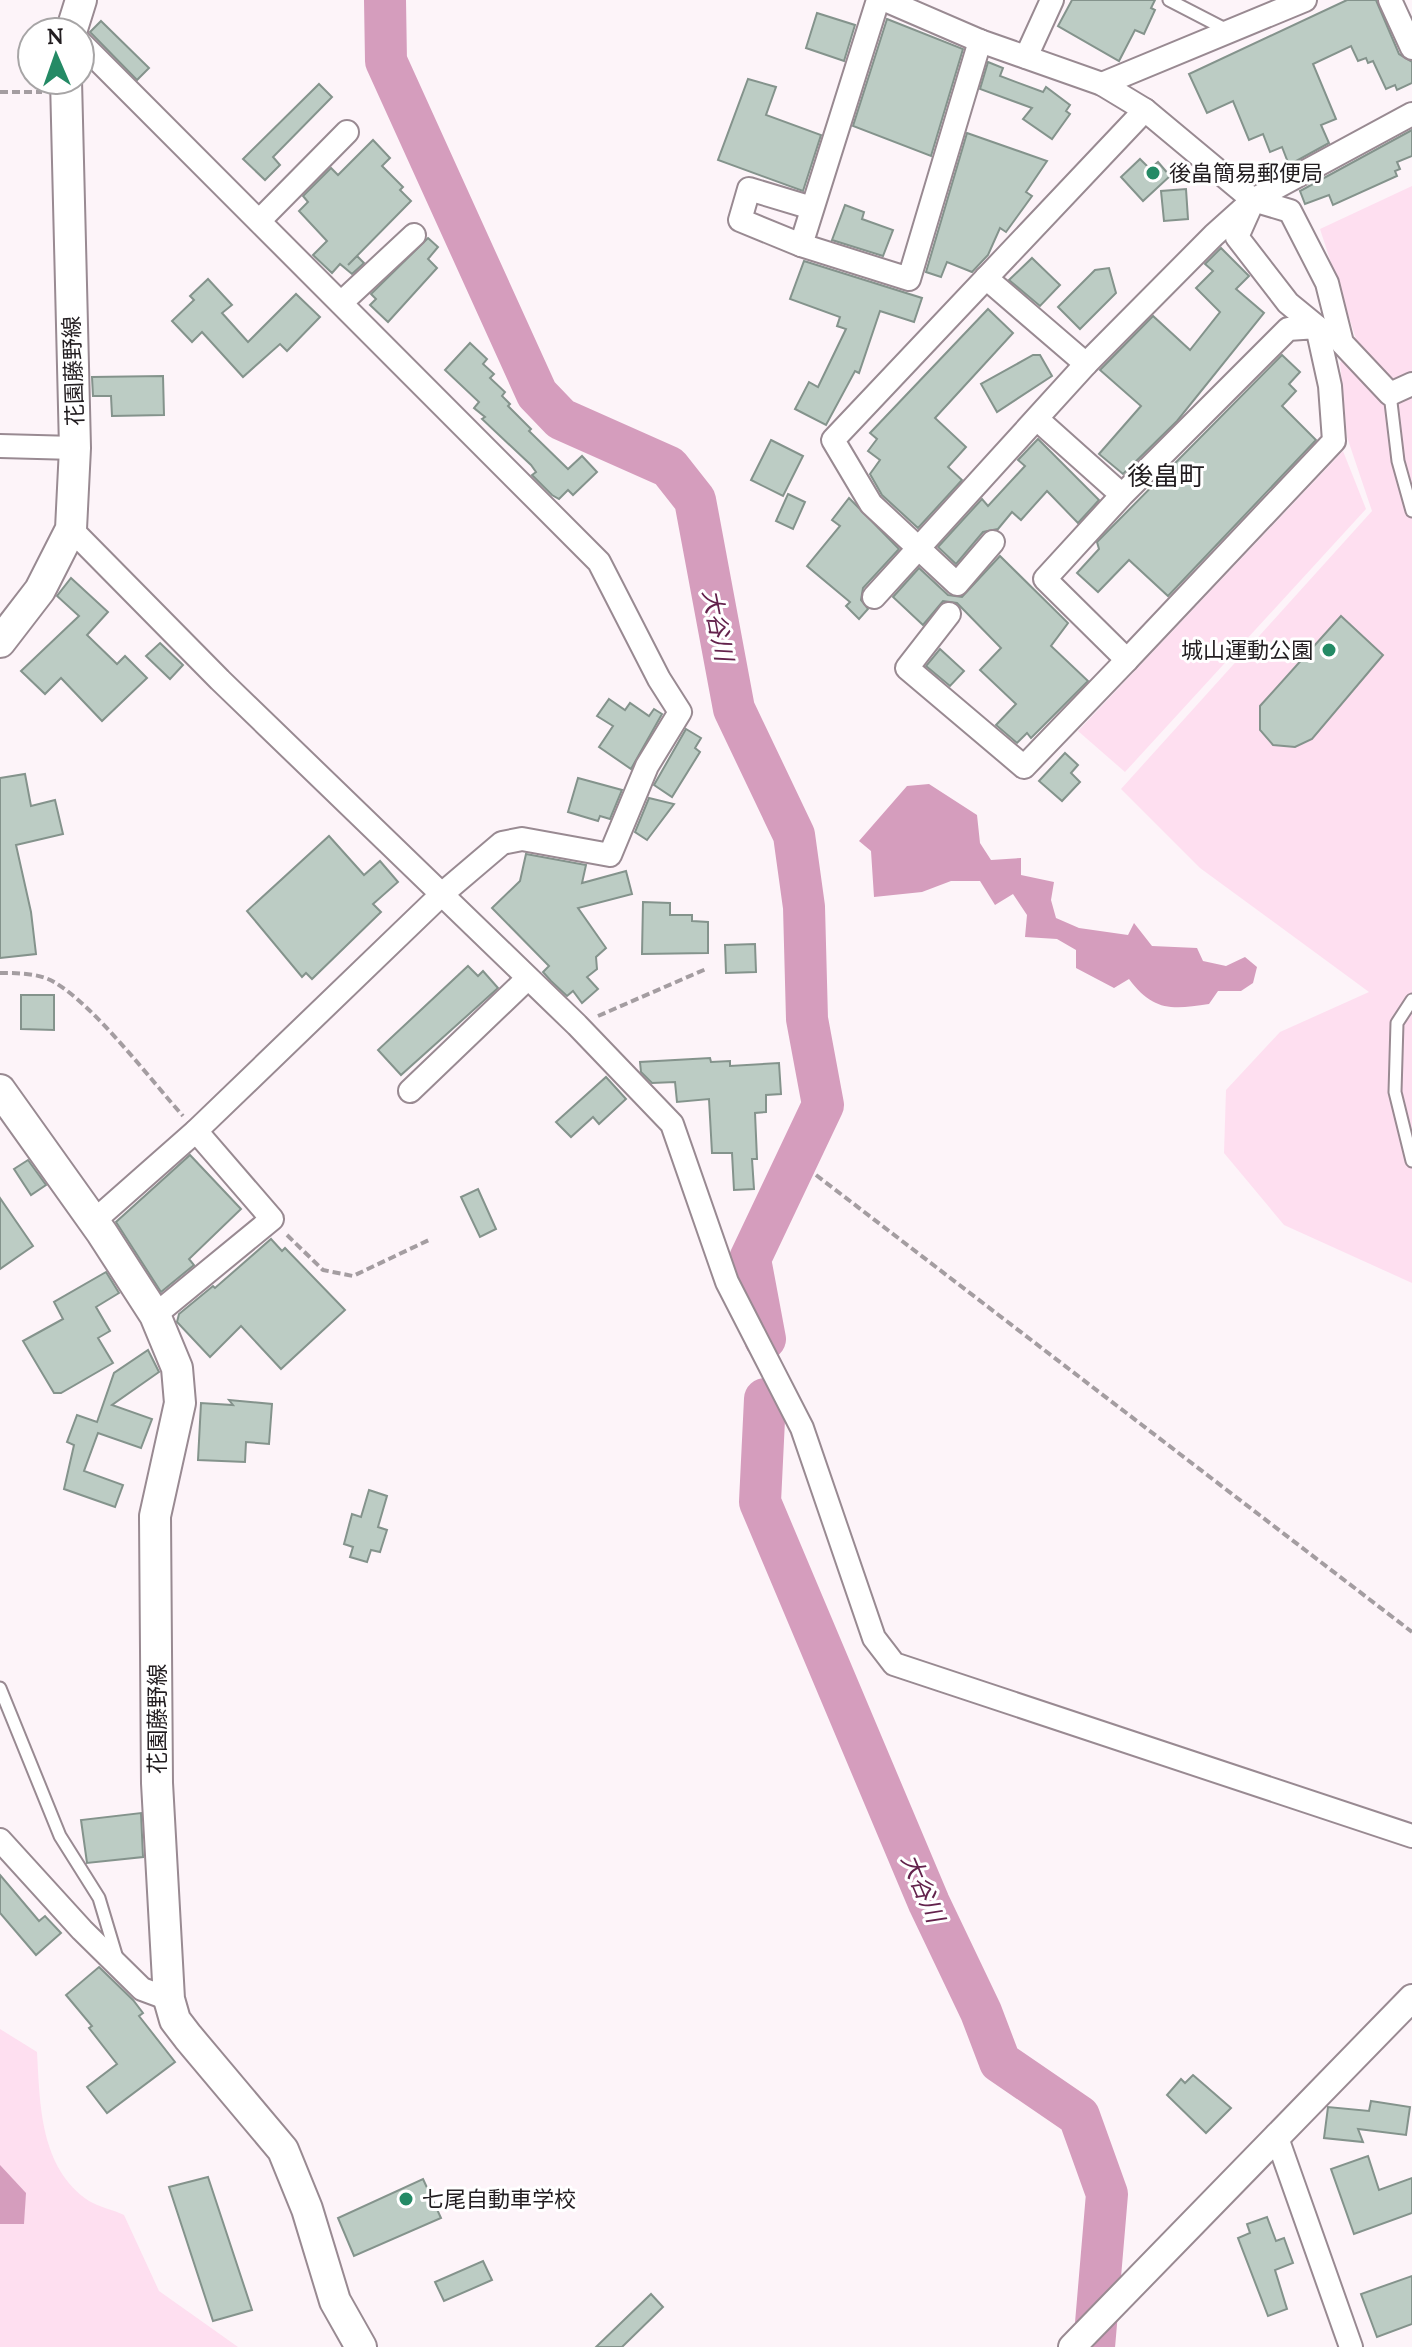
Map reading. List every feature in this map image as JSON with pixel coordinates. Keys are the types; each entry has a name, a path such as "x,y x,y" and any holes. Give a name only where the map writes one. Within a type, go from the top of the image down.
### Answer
{"main road":[{"name":"花園藤野線","path":"0,642 40,590 71,529 75,448 65,96"},
{"name":"花園藤野線","path":"0,1090 94,1221 155,1315 177,1368 180,1403 155,1516 158,1799 169,1999 175,2020 283,2150 307,2209 335,2301 361,2347"}],"street":[{"path":"801,245 878,0"},
{"path":"885,0 980,41 1102,84 1145,110 1253,200 1290,211 1327,283 1342,343"},
{"path":"1026,57 1052,0"},
{"path":"1102,84 1305,0"},
{"path":"1390,0 1412,48"},
{"path":"812,208 749,189 740,220 801,245 909,279 980,41"},
{"path":"94,1221 196,1131 442,894 502,843 522,839 610,855 647,766 680,712 659,679 599,562 96,58"},
{"path":"993,542 957,584 871,504 833,440 1145,110"},
{"path":"874,597 1086,364 1214,235 1253,200 1412,114"},
{"path":"259,221 347,132"},
{"path":"1253,200 1237,237 1288,303 1342,343 1390,394 1412,384"},
{"path":"341,303 414,235"},
{"path":"986,278 1086,364"},
{"path":"1127,660 1045,579 1122,495 1288,329 1317,327"},
{"path":"949,614 907,668 1024,767 1334,441 1330,386 1317,327"},
{"path":"1037,419 1122,495"},
{"path":"0,446 75,448"},
{"path":"71,529 577,1025 672,1124 727,1282 802,1428 874,1638 894,1664 1412,1836"},
{"path":"410,1091 528,978"},
{"path":"155,1315 272,1219 196,1131"},
{"path":"0,1840 82,1930 142,1989 169,1999"},
{"path":"1072,2347 1412,1998"},
{"path":"1276,2135 1351,2347"}],"lane":[{"path":"1169,0 1231,33"},
{"path":"1390,394 1398,461 1412,511"},
{"path":"1412,1000 1397,1023 1395,1092 1412,1161"},
{"path":"0,1688 60,1836 99,1898 119,1964"}],"path":[{"path":"577,1025 706,969"},
{"path":"0,973 24,973 53,981 80,1002 196,1131"},
{"path":"816,1175 1412,1632"},
{"path":"272,1219 323,1270 353,1276 431,1239"}],"shaded area":[{"name":"城山運動公園","path":"1412,186 1412,1283 1284,1225 1224,1153 1226,1090 1280,1032 1369,992 1200,868 1121,789 1372,511 1347,437 1340,363 1356,339 1320,229"},
{"path":"1343,451 1366,509 1125,772 1078,731"},
{"path":"929,784 977,815 980,843 991,860 1021,858 1021,875 1054,882 1051,900 1056,918 1079,928 1128,935 1134,923 1152,946 1197,948 1203,961 1226,966 1245,957 1257,967 1253,983 1241,991 1218,991 1209,1004 1164,1006 1146,997 1129,979 1114,988 1076,968 1076,950 1057,939 1025,937 1027,915 1013,894 995,905 980,881 951,881 922,892 874,897 871,851 859,841 907,786"},
{"path":"0,2029 37,2052 46,2134 61,2171 89,2201 124,2215 159,2291 238,2347 0,2347"},
{"path":"0,2165 26,2193 24,2224 0,2224"}],"building":[{"path":"1072,0 1155,0 1151,8 1155,10 1144,34 1135,30 1119,61 1058,26"},
{"path":"1347,0 1376,0 1399,54 1412,62 1412,83 1397,90 1395,85 1386,89 1373,61 1368,63 1366,58 1358,61 1351,46 1313,64 1336,119 1321,125 1329,143 1289,165 1282,147 1270,152 1263,134 1249,140 1233,101 1207,113 1189,74"},
{"path":"817,13 855,25 844,61 806,48"},
{"path":"887,19 963,49 931,156 853,126"},
{"path":"101,21 149,68 137,80 96,38 96,26"},
{"path":"988,62 1003,68 1000,76 1043,92 1046,87 1070,105 1066,111 1070,114 1052,139 1023,119 1032,108 980,89"},
{"path":"748,79 776,87 766,115 821,135 803,191 718,160"},
{"path":"319,84 332,97 273,157 280,165 265,180 243,159"},
{"path":"1412,130 1412,156 1397,162 1400,169 1395,171 1397,176 1333,205 1329,195 1305,204 1300,191"},
{"path":"967,133 1047,161 1026,192 1032,196 1006,232 1000,228 988,255 972,272 947,262 941,277 926,272"},
{"path":"373,140 390,158 382,166 403,187 400,190 411,201 348,265 357,256 364,263 352,274 340,264 332,273 313,255 327,241 299,211 308,202 303,196 331,168 338,175"},
{"path":"1140,159 1150,169 1158,162 1170,176 1143,201 1121,177"},
{"path":"1186,189 1188,219 1164,221 1161,191"},
{"path":"845,205 864,212 862,219 893,230 883,256 832,240"},
{"path":"428,238 438,247 428,259 437,268 388,322 370,305 376,299 371,294"},
{"path":"1221,248 1249,276 1236,289 1264,313 1177,421 1123,474 1099,454 1141,406 1100,370 1153,316 1190,350 1220,312 1196,288 1213,271 1205,264"},
{"path":"1032,258 1060,285 1040,306 1009,280"},
{"path":"804,261 922,298 914,322 880,311 859,373 855,371 826,425 795,409 809,382 818,387 846,329 837,326 840,317 790,299"},
{"path":"1109,268 1116,293 1080,329 1058,307 1095,270"},
{"path":"208,279 232,305 222,313 248,342 296,294 320,317 287,351 280,344 243,377 202,332 192,342 172,321 194,300 190,296"},
{"path":"988,309 1013,333 935,418 966,447 948,467 962,480 918,528 882,495 870,474 880,460 868,451 877,439 870,433"},
{"path":"470,343 487,359 483,364 494,374 490,378 505,392 502,396 510,404 508,406 531,429 529,431 568,469 582,456 597,472 573,495 568,490 559,499 552,495 532,475 536,472 531,465 482,419 485,417 474,408 479,402 445,370"},
{"path":"1033,355 1040,355 1052,376 997,412 981,384"},
{"path":"1282,355 1300,372 1289,384 1296,391 1282,406 1316,440 1168,596 1129,560 1098,592 1077,573 1099,549 1097,542"},
{"path":"163,376 164,415 112,416 111,396 93,396 92,377"},
{"path":"1038,439 1099,500 1078,523 1047,491 1021,520 1012,512 998,529 983,532 956,564 938,547 982,499 988,506 1025,466 1018,460"},
{"path":"771,440 803,456 783,496 751,480"},
{"path":"788,494 805,502 793,529 776,521"},
{"path":"849,498 899,549 863,588 861,600 868,609 859,619 846,606 850,602 807,566 840,526 832,520"},
{"path":"1000,556 1068,623 1051,646 1088,681 1031,738 1027,733 1017,743 996,725 1016,704 980,670 1001,648 957,603 943,601 923,625 893,597 919,568 948,595 962,597"},
{"path":"71,578 108,612 87,635 117,664 125,656 147,678 102,721 61,678 45,694 21,671 79,616 57,596"},
{"path":"1341,616 1383,655 1312,739 1295,747 1273,745 1260,730 1260,706"},
{"path":"160,643 183,665 170,679 146,656"},
{"path":"940,649 964,671 950,686 926,666"},
{"path":"609,699 625,710 630,703 649,716 654,709 662,714 631,769 599,747 613,726 597,716"},
{"path":"686,729 701,738 695,748 700,752 672,797 654,785"},
{"path":"1065,753 1078,765 1071,773 1080,782 1062,801 1039,781"},
{"path":"25,774 31,806 55,800 63,834 16,845 31,912 36,954 0,958 0,778"},
{"path":"578,778 622,790 610,819 600,816 598,821 568,812"},
{"path":"649,798 674,804 647,840 635,832"},
{"path":"329,836 364,875 380,861 398,882 373,904 381,912 312,979 306,973 302,977 247,911"},
{"path":"526,854 586,865 582,883 626,871 632,894 578,908 606,948 596,957 597,969 587,977 598,989 582,1003 573,991 567,996 551,981 543,972 549,966 492,908 520,881"},
{"path":"643,902 670,903 670,915 692,915 692,921 708,922 708,953 642,954"},
{"path":"755,944 756,972 726,973 725,945"},
{"path":"468,966 478,976 483,971 498,988 401,1075 378,1050"},
{"path":"21,995 54,995 54,1030 21,1029"},
{"path":"710,1058 711,1062 730,1061 730,1066 779,1063 781,1094 766,1095 766,1112 755,1113 757,1159 752,1159 754,1189 734,1190 732,1153 712,1153 709,1099 677,1102 675,1082 652,1083 641,1072 640,1062"},
{"path":"606,1077 626,1099 599,1124 593,1117 571,1137 556,1122"},
{"path":"190,1155 241,1209 189,1259 194,1265 161,1292 116,1222"},
{"path":"28,1160 46,1185 31,1195 14,1169"},
{"path":"478,1189 496,1229 480,1237 461,1197"},
{"path":"0,1198 33,1246 0,1269"},
{"path":"271,1239 282,1251 285,1248 345,1310 281,1369 241,1326 210,1357 177,1322 179,1314 213,1286 215,1288"},
{"path":"106,1272 119,1293 96,1307 110,1331 98,1338 113,1363 61,1393 54,1393 23,1341 63,1319 54,1302"},
{"path":"148,1350 159,1372 112,1405 152,1419 141,1448 98,1433 84,1471 123,1485 115,1507 64,1489 74,1445 67,1442 77,1415 97,1422 114,1373"},
{"path":"229,1400 272,1404 269,1444 246,1442 245,1462 198,1460 201,1403 233,1405"},
{"path":"369,1490 387,1496 378,1527 387,1530 380,1552 371,1550 367,1562 350,1557 353,1547 344,1544 352,1514 361,1517"},
{"path":"141,1813 143,1857 87,1863 81,1820"},
{"path":"0,1875 39,1921 45,1916 61,1933 36,1955 0,1913"},
{"path":"99,1967 133,2000 143,2013 139,2016 175,2062 107,2113 87,2087 117,2064 89,2028 92,2026 66,1995"},
{"path":"1193,2075 1231,2108 1206,2133 1167,2095 1181,2079 1185,2083"},
{"path":"1371,2101 1410,2107 1406,2135 1358,2129 1363,2142 1324,2138 1328,2107 1369,2111"},
{"path":"1368,2156 1379,2190 1412,2178 1412,2213 1354,2234 1331,2169"},
{"path":"208,2177 252,2310 213,2321 169,2187"},
{"name":"七尾自動車学校","path":"423,2179 441,2218 354,2256 338,2218"},
{"path":"1267,2217 1276,2241 1284,2238 1293,2263 1275,2270 1287,2309 1268,2316 1238,2238 1250,2233 1247,2224"},
{"path":"483,2261 492,2280 444,2301 435,2282"},
{"path":"1412,2276 1412,2324 1377,2337 1361,2294"},
{"path":"651,2294 663,2307 622,2347 596,2347"}],"waterway":[{"name":"大谷川","path":"385,0 386,61 537,394 561,419 669,467 695,500 734,709 794,835 804,907 807,1019 823,1105 750,1259 765,1339"},
{"name":"大谷川","path":"765,1399 760,1502 929,1903 981,2012 1000,2062 1079,2116 1107,2194 1094,2347"}],"place":[{"name":"後畠簡易郵便局","path":"1153,173"},
{"name":"城山運動公園","path":"1329,650"},
{"name":"七尾自動車学校","path":"406,2199"}],"district":[{"name":"後畠町","path":"1166,475"}]}
